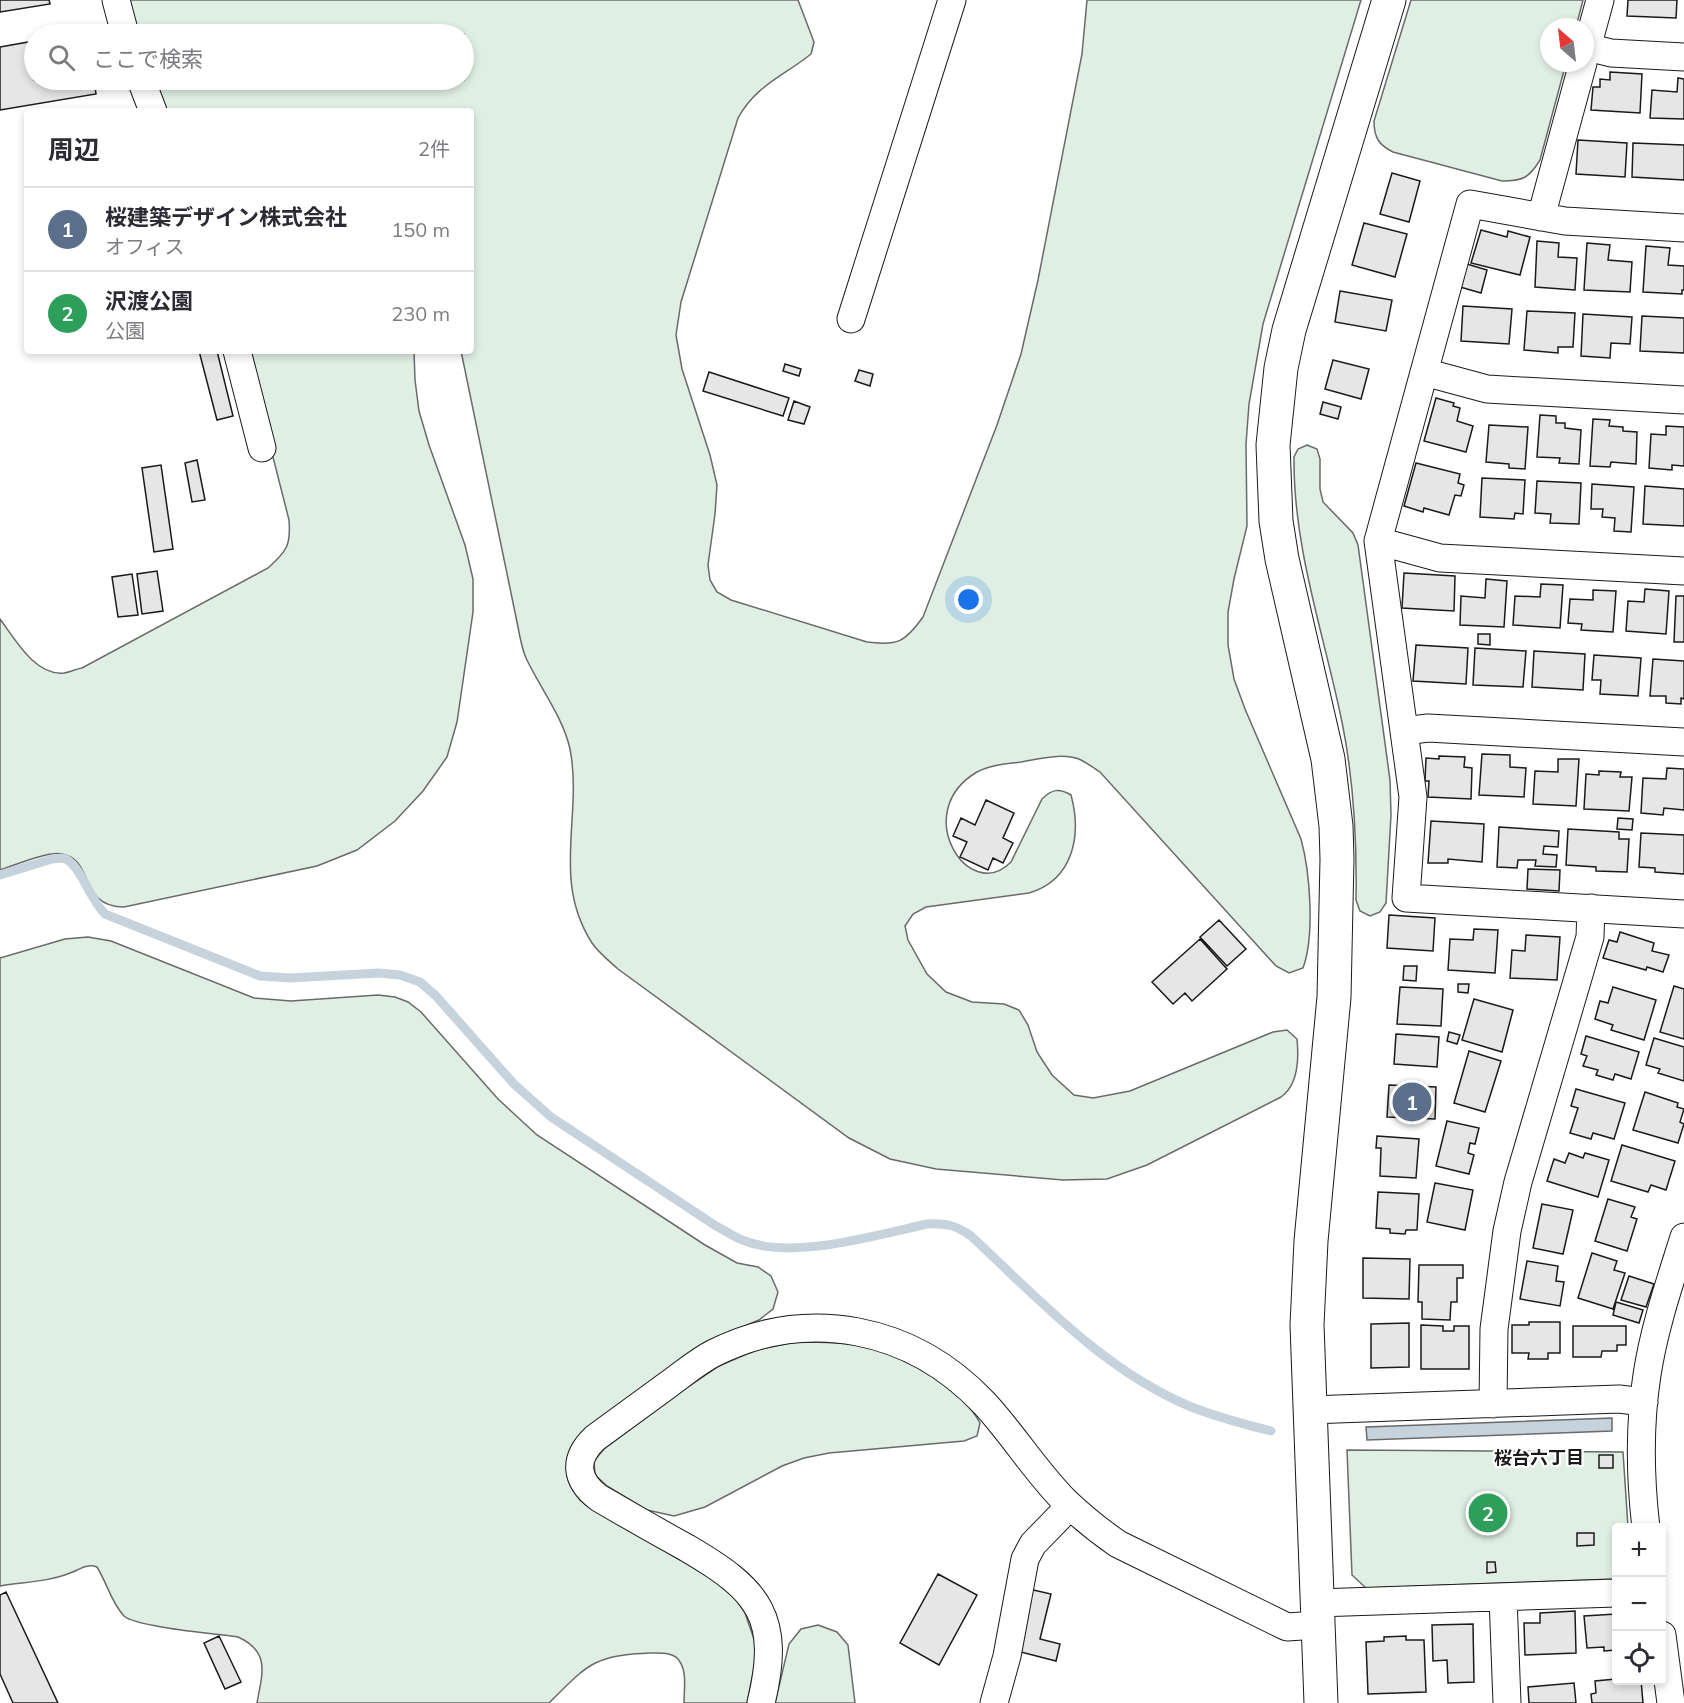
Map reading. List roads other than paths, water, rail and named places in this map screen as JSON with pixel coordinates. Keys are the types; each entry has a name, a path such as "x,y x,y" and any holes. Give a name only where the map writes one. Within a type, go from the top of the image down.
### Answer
{"street":[{"path":"116,0 122,24"},
{"path":"851,319 952,0"},
{"path":"1321,1703 1307,1325 1308,1283 1334,997 1336,826 1330,770 1322,726 1282,559 1274,483 1273,445 1281,368 1289,330 1389,0"},
{"path":"1594,22 1600,0"},
{"path":"1594,54 1611,53 1684,57"},
{"path":"1541,217 1580,72"},
{"path":"145,90 152,108"},
{"path":"1684,228 1565,221 1470,204 1378,541 1413,796 1406,898 1684,914"},
{"path":"238,354 262,448"},
{"path":"1424,372 1487,388 1684,400"},
{"path":"1378,541 1440,558 1684,571"},
{"path":"1404,731 1428,728 1684,742"},
{"path":"1492,1404 1494,1329 1507,1231 1518,1182 1590,938 1591,908"},
{"path":"1646,1523 1641,1456 1647,1374 1684,1237"},
{"path":"761,1703 767,1677 768,1640 757,1606 747,1591 719,1567 590,1491 582,1481 581,1457 586,1447 595,1438 712,1354 752,1337 794,1329 836,1328 878,1336 918,1351 954,1374 984,1403 1070,1506 1099,1531 1118,1544 1287,1626 1318,1614 1503,1597 1612,1593"},
{"path":"1309,1410 1619,1399 1644,1402"},
{"path":"994,1703 1007,1656 1027,1556 1041,1534 1070,1506"},
{"path":"1503,1597 1507,1703"},
{"path":"1666,1665 1671,1703"}],"waterway":[{"path":"0,875 52,859 66,859 74,866 105,914 260,976 290,978 379,973 400,975 420,982 436,996 514,1084 551,1117 734,1236 765,1246 787,1248 835,1244 927,1224 945,1224 955,1227 971,1236 1046,1307 1099,1352 1128,1373 1157,1391 1189,1406 1271,1431"}],"place":[{"name":"桜建築デザイン株式会社","path":"1412,1102"},
{"name":"沢渡公園","path":"1488,1513"}],"district":[{"name":"桜台六丁目","path":"1539,1457"}]}
